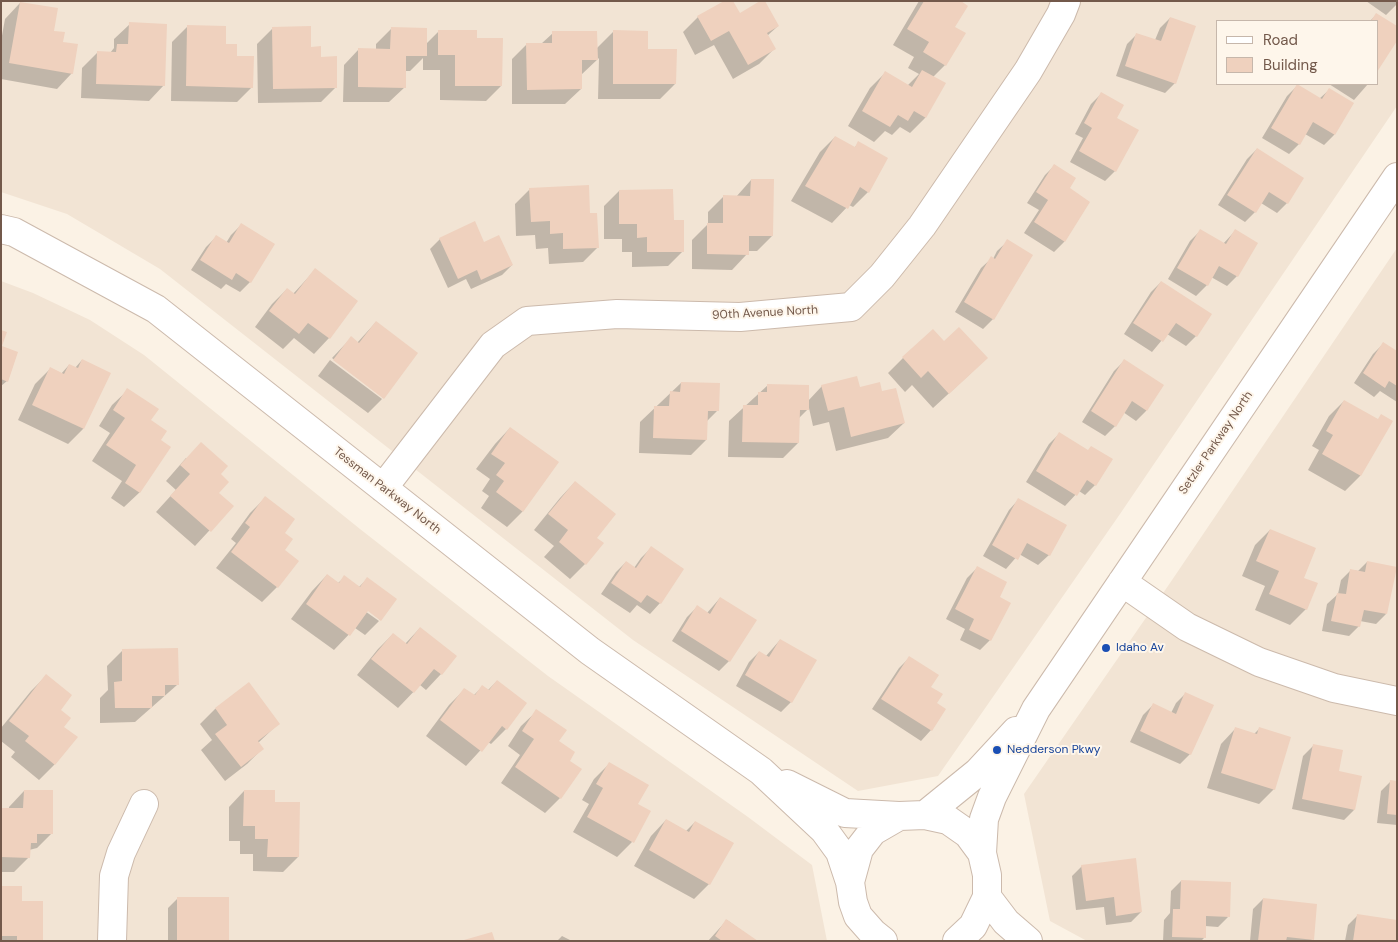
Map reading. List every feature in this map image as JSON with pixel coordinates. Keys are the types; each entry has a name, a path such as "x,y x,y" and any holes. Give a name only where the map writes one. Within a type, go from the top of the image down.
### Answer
{"street":[{"name":"90th Avenue North","path":"383,488 493,345 527,321 617,314 740,317 850,307 882,276 922,226 1028,71 1061,14 1066,1"},
{"name":"Setzler Parkway North","path":"982,853 984,819 992,797 1036,709 1397,177"},
{"name":"Tessman Parkway North","path":"1,229 14,232 156,309 590,651 761,771 824,830 840,852 850,882 857,928"},
{"path":"1122,582 1187,627 1259,662 1334,688 1397,701"},
{"name":"Setzler Parkway North","path":"850,882 859,849 874,831 912,816 978,772 1036,709"},
{"name":"Tessman Parkway North","path":"761,771 845,813 912,816 948,820 968,834 982,853"},
{"path":"112,941 114,876 121,853 144,804"},
{"path":"957,941 973,926 987,897 987,875 982,853"},
{"path":"987,897 1006,922 1028,941"},
{"path":"857,928 873,933 883,941"}],"shaded area":[{"path":"1,1 1397,1 1397,106 1120,514 938,776 858,791 633,640 160,269 67,214 1,192"},
{"path":"1397,248 1397,941 1087,941 1050,921 1024,794 1170,583"},
{"path":"1,281 33,293 90,320 144,355 360,529 548,676 748,817 812,865 827,941 1,941"}],"building":[{"path":"724,1 733,1 740,13 760,1 765,1 779,26 767,33 776,49 748,65 729,31 711,41 697,16"},
{"path":"924,1 961,1 968,6 955,27 966,33 946,66 923,52 929,42 907,29"},
{"path":"20,2 58,8 54,31 65,32 63,42 78,44 73,74 9,63"},
{"path":"1376,13 1397,26 1397,41 1378,70 1378,20 1372,20"},
{"path":"1170,17 1196,26 1176,84 1125,66 1136,33 1161,41"},
{"path":"129,22 167,24 165,86 96,84 97,51 116,52 117,44 128,44"},
{"path":"187,25 226,26 226,44 237,44 237,56 254,56 253,88 186,86"},
{"path":"311,26 311,47 321,46 321,57 337,56 337,88 273,89 272,27"},
{"path":"391,27 427,28 427,56 406,56 406,88 358,87 358,48 390,49"},
{"path":"438,30 477,30 477,38 503,38 502,86 455,86 455,55 438,55"},
{"path":"613,30 648,31 648,49 677,49 676,84 613,84"},
{"path":"552,31 597,31 598,60 582,60 582,89 527,90 526,43 552,43"},
{"path":"922,70 946,83 926,118 914,111 908,121 898,115 890,127 862,111 885,71 912,87"},
{"path":"1296,85 1322,99 1329,88 1354,103 1335,135 1313,122 1300,145 1271,128"},
{"path":"1101,92 1124,105 1117,118 1139,130 1116,172 1079,151 1092,128 1084,123"},
{"path":"835,136 855,147 858,141 888,158 869,193 860,187 848,209 805,186"},
{"path":"1257,148 1304,178 1288,204 1269,192 1256,213 1227,195"},
{"path":"1054,164 1076,178 1070,188 1090,202 1065,242 1034,222 1048,200 1036,192"},
{"path":"751,179 774,179 773,236 749,236 749,255 707,254 707,223 723,223 723,195 750,196"},
{"path":"589,185 590,213 597,213 599,248 563,249 563,233 550,234 550,221 531,222 529,188"},
{"path":"673,189 674,220 684,220 684,252 647,252 647,237 637,238 637,224 619,224 619,190"},
{"path":"475,221 484,242 499,235 513,265 481,280 477,270 458,279 439,238"},
{"path":"241,223 275,244 251,283 236,273 232,280 200,260 216,235 229,243"},
{"path":"1200,229 1226,244 1235,229 1258,243 1238,277 1219,266 1208,286 1177,268"},
{"path":"1007,239 1033,255 994,320 964,302 991,256 995,259"},
{"path":"315,268 358,301 330,339 308,323 299,334 269,311 287,288 295,294"},
{"path":"1161,281 1212,314 1197,337 1176,323 1163,342 1133,323"},
{"path":"376,321 418,353 384,399 333,360 351,336 359,343"},
{"path":"959,327 988,358 949,394 928,371 921,378 902,357 933,329 944,341"},
{"path":"1,330 7,332 2,346 18,352 8,382 1,379"},
{"path":"1383,342 1397,351 1397,386 1389,381 1385,388 1363,373"},
{"path":"82,359 111,373 84,429 32,405 50,367 64,374 69,364 78,368"},
{"path":"1124,359 1164,385 1147,411 1132,401 1116,427 1091,411"},
{"path":"857,376 860,387 880,382 882,391 896,388 905,423 851,437 844,407 828,411 821,385"},
{"path":"681,382 720,383 719,411 708,411 707,440 653,438 654,406 669,406 670,391 680,392"},
{"path":"767,384 809,385 809,410 800,410 799,443 742,442 743,405 758,405 758,392 767,392"},
{"path":"127,388 159,409 151,420 167,431 161,440 171,447 140,493 125,483 136,465 106,445 125,418 113,410"},
{"path":"1344,400 1378,419 1381,414 1393,421 1361,476 1322,454 1333,435 1326,431"},
{"path":"510,427 559,462 523,512 496,492 504,481 496,475 505,463 491,454"},
{"path":"1059,432 1088,450 1091,446 1113,459 1096,486 1087,480 1077,496 1036,471"},
{"path":"201,442 228,466 221,474 229,482 219,493 234,506 211,532 170,496 190,474 180,465"},
{"path":"575,481 616,514 597,538 604,543 586,565 559,542 568,530 548,514"},
{"path":"265,496 295,519 285,533 293,539 285,550 299,561 278,588 231,552 250,527 245,523"},
{"path":"1018,498 1067,525 1050,556 1027,543 1018,560 992,545"},
{"path":"1270,529 1316,548 1304,578 1318,583 1307,610 1269,594 1279,571 1256,561"},
{"path":"651,546 684,569 661,604 647,595 641,603 611,583 626,561 636,568"},
{"path":"1367,561 1397,567 1387,614 1364,610 1360,627 1331,621 1337,593 1346,594 1350,569 1365,572"},
{"path":"977,566 1007,582 1000,597 1011,603 991,641 969,630 974,619 955,609"},
{"path":"327,574 339,583 344,575 360,587 367,577 397,599 381,621 368,611 350,636 306,604"},
{"path":"720,597 757,620 730,662 681,631 697,605 710,614"},
{"path":"420,627 457,656 442,675 434,669 414,693 371,659 393,633 407,644"},
{"path":"780,639 817,660 792,703 745,675 759,651 769,657"},
{"path":"178,648 179,685 165,685 165,696 152,696 152,708 115,708 114,682 122,681 122,649"},
{"path":"909,656 939,675 931,687 943,694 937,703 946,709 932,731 881,699"},
{"path":"46,674 72,695 61,710 71,718 64,727 78,737 55,765 25,741 29,736 9,721"},
{"path":"497,680 527,703 507,730 502,726 482,752 440,720 464,688 475,695 482,685 489,690"},
{"path":"249,682 280,724 258,741 264,749 241,767 215,734 227,725 215,708"},
{"path":"1185,692 1214,705 1191,755 1140,731 1153,703 1176,714"},
{"path":"536,709 567,730 559,741 575,752 570,761 582,769 561,799 515,767 534,739 522,731"},
{"path":"1235,727 1257,734 1259,727 1291,737 1275,790 1221,773"},
{"path":"1313,744 1343,750 1339,771 1362,776 1355,810 1302,799"},
{"path":"609,762 649,785 638,804 651,811 634,843 587,817 603,788 596,784"},
{"path":"1390,780 1397,781 1397,815 1387,814"},
{"path":"24,790 53,790 53,834 37,834 37,843 31,843 30,858 1,857 1,808 23,808"},
{"path":"244,790 275,790 275,802 300,802 299,857 267,857 268,839 255,839 255,826 243,826"},
{"path":"666,819 689,832 695,821 734,843 710,885 649,850"},
{"path":"1136,858 1142,912 1116,916 1114,897 1086,901 1081,865"},
{"path":"1181,880 1231,882 1230,917 1206,916 1206,938 1172,937 1173,909 1180,909"},
{"path":"1,886 22,886 22,901 43,901 43,941 17,941 17,936 1,936"},
{"path":"177,897 229,897 229,941 177,941"},
{"path":"1263,898 1317,904 1314,940 1287,937 1286,941 1258,941"},
{"path":"1357,914 1397,920 1397,941 1353,941"},
{"path":"726,919 758,941 722,941 715,936"},
{"path":"492,932 495,941 464,941 464,940"}],"place":[{"name":"Idaho Av","path":"1106,648"},
{"name":"Nedderson Pkwy","path":"997,750"}]}
